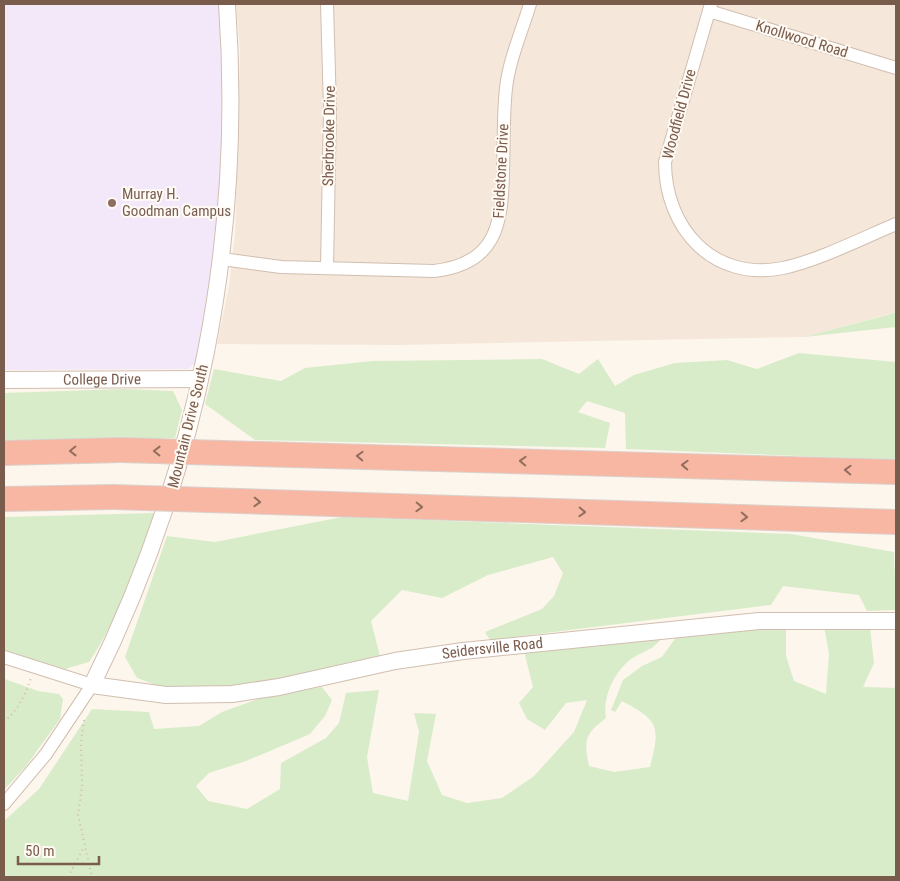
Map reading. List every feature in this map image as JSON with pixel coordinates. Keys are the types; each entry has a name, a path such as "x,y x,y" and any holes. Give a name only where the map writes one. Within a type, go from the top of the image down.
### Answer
{"highway":[{"path":"4,453 121,450 896,472"},
{"path":"4,499 113,497 896,522"}],"street":[{"name":"Mountain Drive South","path":"4,804 46,754 78,709 92,685 126,614 160,529 182,460 200,379 222,259 230,162 231,106 227,4"},
{"name":"Sherbrooke Drive","path":"327,4 330,109 327,268"},
{"name":"Fieldstone Drive","path":"222,259 281,267 434,272 450,270 472,258 493,238 502,206 506,87 530,4"},
{"name":"Knollwood Road","path":"710,8 896,68"},
{"name":"Woodfield Drive","path":"710,8 665,162 670,203 687,233 716,258 739,267 767,269 798,264 896,224"},
{"name":"College Drive","path":"4,380 200,379"},
{"name":"Seidersville Road","path":"92,685 166,695 232,694 279,687 396,661 463,651 759,621 896,620"},
{"path":"4,657 92,685"}],"path":[{"path":"4,722 12,715 24,698 35,667"},
{"path":"78,709 84,717 81,741 82,788 78,815 92,877"},
{"path":"68,877 84,847"}],"shaded area":[{"name":"Murray H. Goodman Campus","path":"4,4 219,4 223,64 221,182 206,320 197,362 188,369 4,370"},
{"path":"236,4 896,4 896,312 804,337 399,345 217,344 229,286 235,234 240,51"}],"green space":[{"path":"896,312 896,327 804,337 887,315"},
{"path":"799,353 896,362 896,460 626,449 625,413 587,401 578,412 610,423 605,448 255,440 205,404 214,369 281,381 305,368 372,361 542,359 579,374 598,359 615,386 634,375 675,363 727,360 757,369"},
{"path":"124,389 173,391 182,410 175,438 4,440 4,393"},
{"path":"155,513 118,609 89,662 65,669 4,650 4,517"},
{"path":"342,517 791,534 894,552 896,610 867,611 859,595 783,586 771,605 490,640 485,632 542,609 554,596 563,573 553,557 488,575 442,598 402,590 371,621 380,656 274,681 220,690 193,691 166,688 137,678 125,657 167,536 215,542"},
{"path":"786,625 786,656 794,681 826,694 829,654 824,626 870,628 874,663 863,687 896,688 896,877 4,877 4,821 39,789 92,709 149,712 154,729 199,726 222,712 264,697 322,687 332,700 325,716 310,734 246,761 209,773 196,786 208,801 247,809 280,789 281,763 326,738 339,723 346,693 379,690 367,757 373,793 408,801 419,732 414,713 436,714 427,761 442,795 467,803 502,798 534,776 574,732 587,700 566,703 545,730 527,719 519,703 533,687 524,651 661,638 653,647 636,656 622,667 608,692 605,709 606,718 593,729 587,739 586,750 589,766 614,772 650,767 656,734 654,726 644,714 622,701 615,712 611,710 623,680 642,666 662,657 677,636"},
{"path":"4,675 5,679 38,691 59,694 63,699 60,719 26,766 4,790"}],"place":[{"name":"Murray H. Goodman Campus","path":"112,203"}]}
